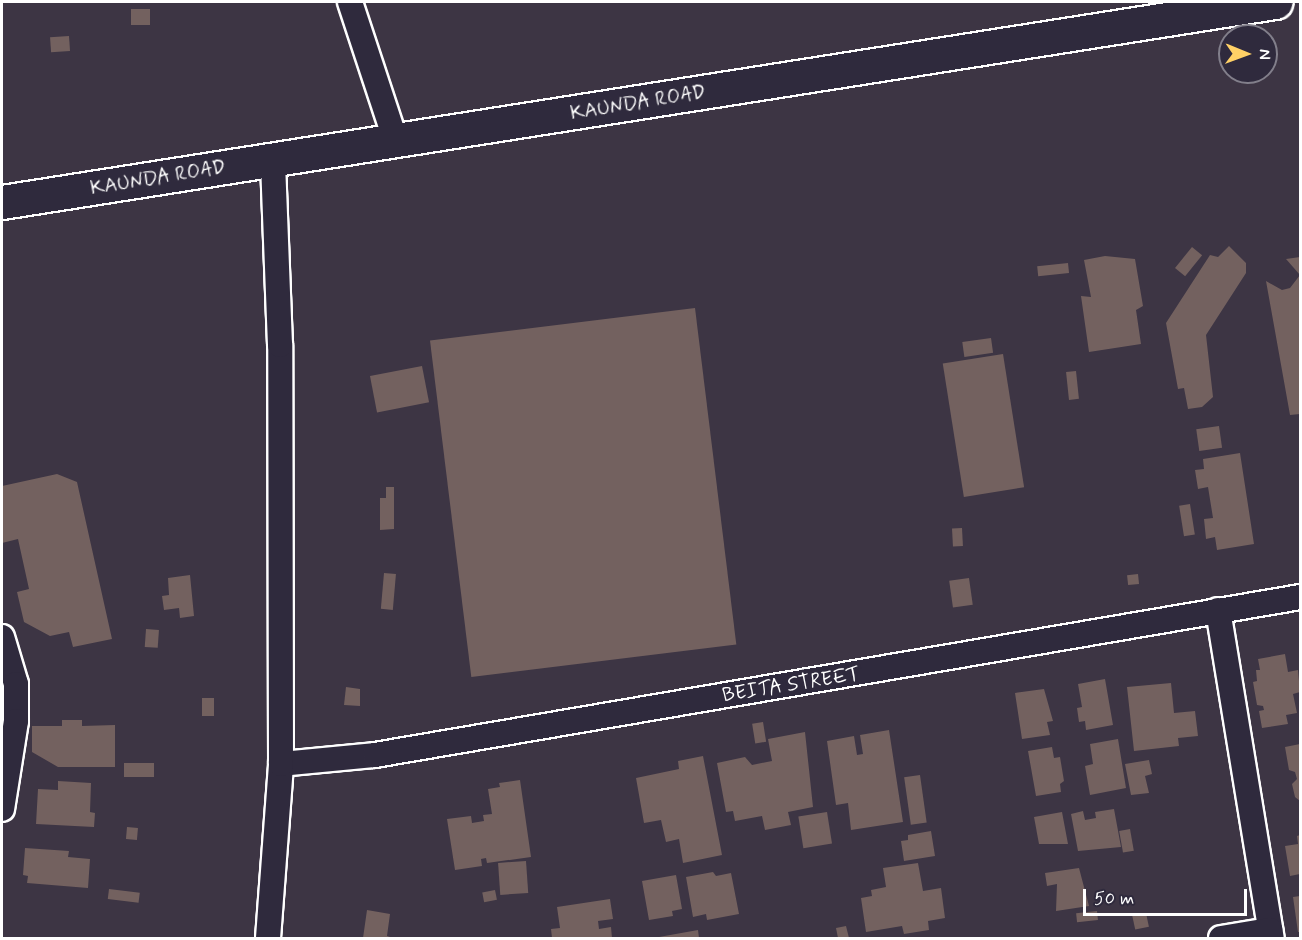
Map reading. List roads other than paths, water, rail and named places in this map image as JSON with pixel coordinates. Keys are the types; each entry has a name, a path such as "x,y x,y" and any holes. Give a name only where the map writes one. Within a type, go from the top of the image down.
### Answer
{"main road":[{"name":"KAUNDA ROAD","path":"2,202 396,142 1275,2"}],"street":[{"path":"350,2 396,142"},
{"path":"268,939 281,764 280,345 273,161"},
{"name":"BEITA STREET","path":"281,764 375,756 1300,597"},
{"path":"1218,610 1271,934 1221,939"},
{"path":"2,637 15,684 16,720 2,809"}]}
